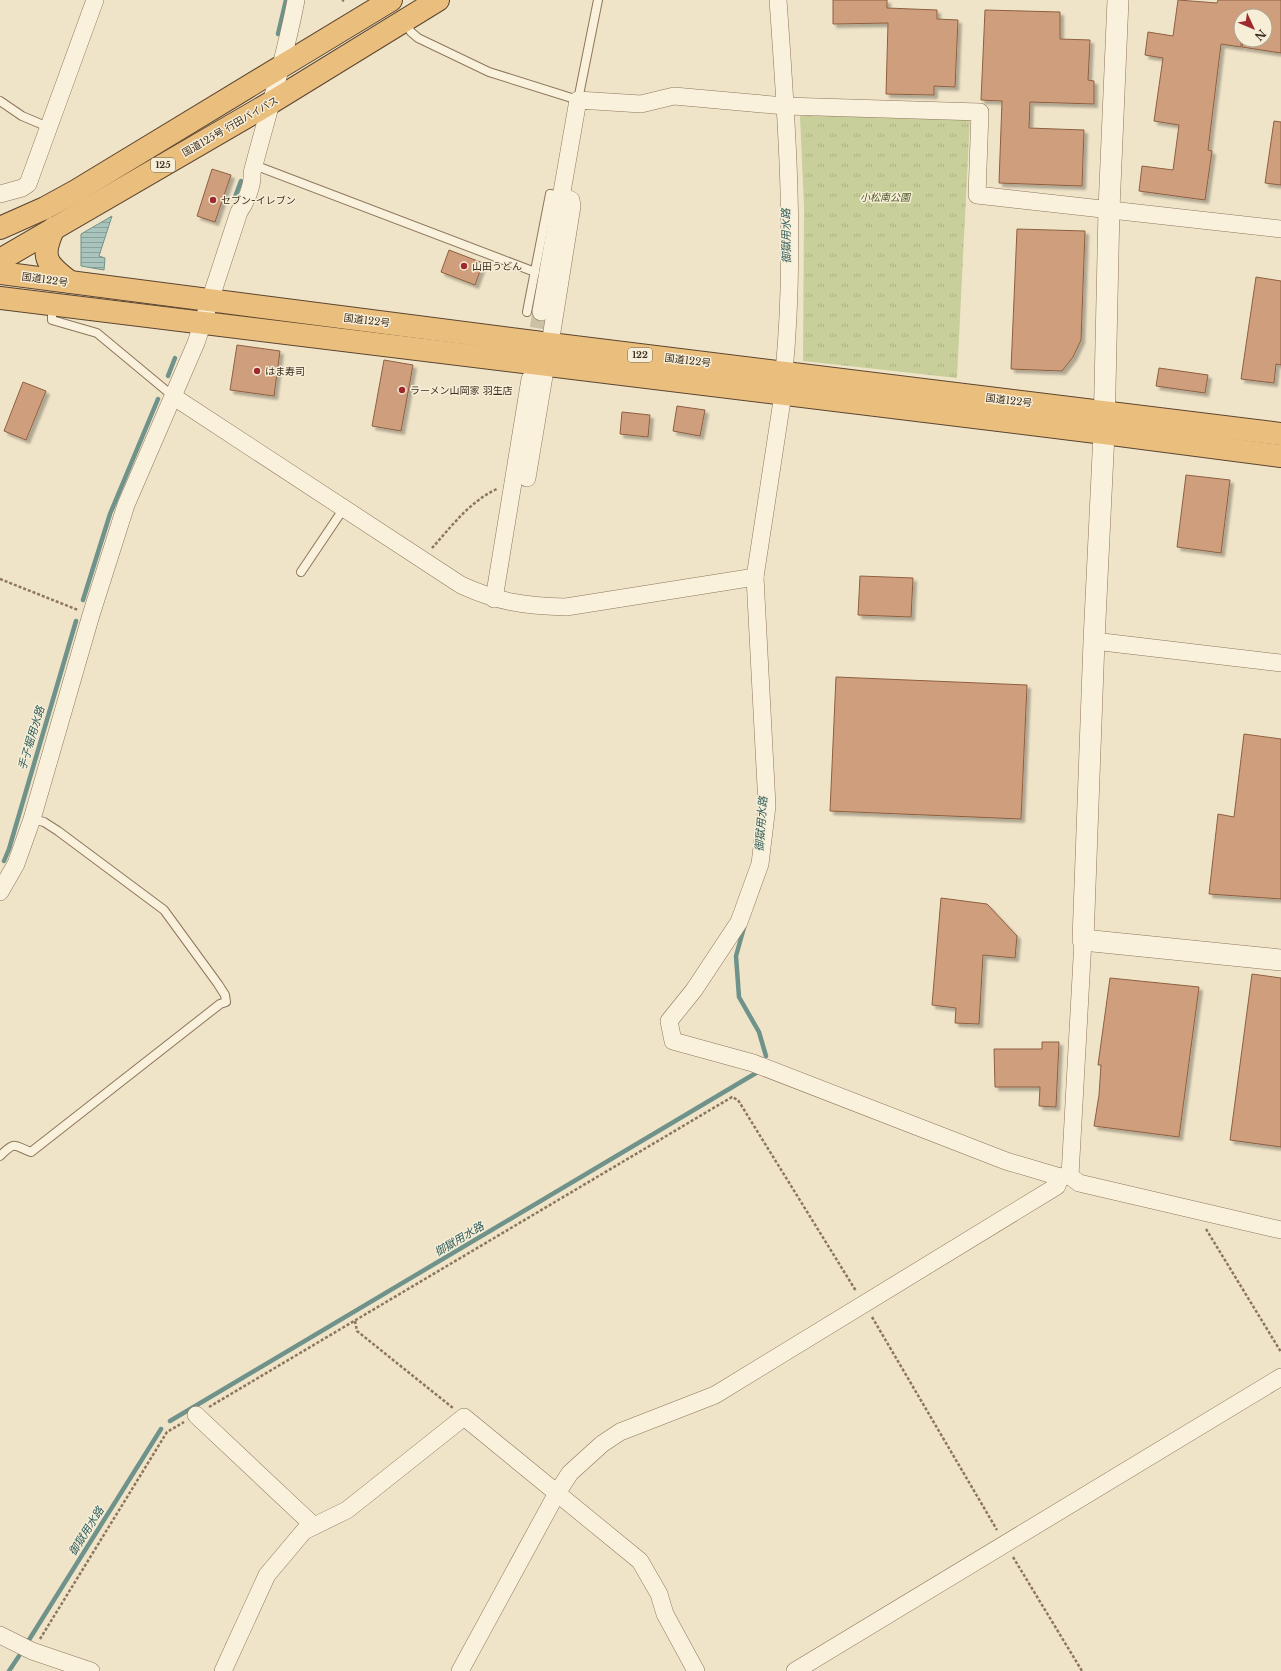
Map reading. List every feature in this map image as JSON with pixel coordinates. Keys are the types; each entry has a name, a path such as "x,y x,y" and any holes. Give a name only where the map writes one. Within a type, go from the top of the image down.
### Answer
{"highway":[{"name":"125","path":"0,228 45,208 76,191 391,0"},
{"name":"国道125号 行田バイパス","path":"0,260 272,102 438,0"},
{"path":"54,228 46,243 46,258 55,271 70,282"},
{"name":"国道122号","path":"0,272 211,300 548,354 783,394 1104,423 1281,434"},
{"name":"国道122号","path":"0,298 203,324 548,354 784,372 1104,423 1281,456"}],"street":[{"path":"0,194 22,188 28,184 95,0"},
{"path":"3,881 32,819 91,615 126,505 174,397 203,324 239,212 243,207 252,179 264,123 282,67 296,0"},
{"path":"778,0 786,106 789,207 789,274 784,372"},
{"path":"460,1671 557,1493 570,1473 602,1444 620,1432 716,1395 1057,1186 1065,1176 1083,940 1104,423 1109,209 1118,0"},
{"path":"534,312 561,196 578,100 640,104 674,96 786,106 980,112 977,195 1281,229"},
{"path":"506,490 521,492 525,489 572,206 571,200 561,196"},
{"path":"494,599 506,490 530,379"},
{"path":"783,394 755,577 767,806 760,864 738,922 694,990 668,1020 672,1041 753,1063 1006,1161 1065,1176 1079,1183 1281,1230"},
{"path":"174,397 421,560 461,585 494,599 536,606 566,607 755,577"},
{"path":"1094,641 1281,663"},
{"path":"1083,940 1281,960"},
{"path":"795,1671 1281,1377"},
{"path":"196,1415 314,1526"},
{"path":"223,1671 267,1575 304,1530 347,1510 464,1417 640,1561 659,1594 665,1614 696,1671"},
{"path":"0,1635 32,1651 91,1671"}],"lane":[{"path":"404,21 411,32 418,38 489,72 578,100 598,0"},
{"path":"0,101 22,116 48,127"},
{"path":"254,165 535,272"},
{"path":"534,312 535,272 550,194 561,196"},
{"path":"52,305 52,320 97,333 174,397"},
{"path":"301,572 344,508"},
{"path":"0,1156 8,1147 14,1145 20,1146 31,1152 220,1004 226,1002 225,995 218,984 164,910 58,831 44,822 32,819"}],"path":[{"path":"421,560 455,522 481,497 506,490"},
{"path":"0,579 91,615"},
{"path":"32,1651 167,1432 732,1097 738,1100 865,1305 1005,1544 1082,1671"},
{"path":"1195,1210 1281,1352"},
{"path":"355,1321 357,1331 464,1417"}],"green space":[{"name":"小松南公園","path":"800,116 970,117 957,378 803,361 804,207"}],"water":[{"path":"112,216 99,256 105,258 104,270 81,266 81,234"}],"building":[{"path":"833,0 887,0 887,8 937,10 937,19 958,20 955,87 934,86 934,95 886,94 888,23 833,24"},
{"path":"1178,0 1217,3 1218,0 1281,0 1281,53 1248,48 1273,48 1273,8 1233,8 1233,46 1221,44 1208,150 1212,151 1205,200 1139,191 1142,166 1173,170 1179,125 1154,121 1163,58 1145,55 1148,32 1173,36"},
{"path":"985,10 1060,12 1060,39 1090,40 1088,80 1094,81 1094,104 1030,102 1029,128 1084,130 1082,186 999,183 1002,101 981,100"},
{"path":"1274,121 1281,122 1281,185 1265,183"},
{"path":"212,169 231,175 215,222 197,216"},
{"path":"1017,229 1085,231 1081,340 1073,357 1062,371 1011,369"},
{"path":"449,250 483,263 475,285 441,272"},
{"path":"1256,277 1281,281 1281,365 1276,364 1274,383 1241,379"},
{"path":"237,345 280,351 274,396 230,390"},
{"path":"384,360 413,365 401,431 372,426"},
{"path":"1159,368 1208,375 1205,393 1156,386"},
{"path":"23,382 46,391 26,440 4,431"},
{"path":"677,406 705,410 700,436 673,431"},
{"path":"622,412 650,415 648,437 620,434"},
{"path":"1186,475 1230,480 1221,553 1177,547"},
{"path":"860,576 913,578 911,617 858,615"},
{"path":"836,677 1027,685 1021,819 830,811"},
{"path":"1244,734 1281,739 1281,899 1209,894 1218,814 1234,817"},
{"path":"941,898 987,904 1017,936 1015,958 983,955 979,1024 955,1023 956,1008 932,1005"},
{"path":"1252,974 1281,978 1281,1147 1230,1140"},
{"path":"1110,978 1199,987 1179,1137 1094,1126 1099,1095 1101,1065 1098,1065"},
{"path":"1042,1042 1059,1042 1056,1107 1039,1106 1040,1087 995,1087 994,1049 1042,1049"}],"waterway":[{"name":"手子堀用水路","path":"278,34 286,0"},
{"name":"手子堀用水路","path":"235,197 241,181"},
{"name":"手子堀用水路","path":"168,376 175,358"},
{"name":"手子堀用水路","path":"83,600 110,514 158,399"},
{"name":"手子堀用水路","path":"4,861 9,849 76,621"},
{"name":"御獄用水路","path":"745,924 736,956 739,997 759,1032 766,1056"},
{"name":"御獄用水路","path":"170,1421 756,1073"},
{"name":"御獄用水路","path":"27,1643 161,1429"},
{"name":"御獄用水路","path":"9,1671 19,1656"}],"tunnel":[{"path":"534,353 541,312"}],"place":[{"name":"セブン-イレブン","path":"213,200"},
{"name":"山田うどん","path":"464,266"},
{"name":"はま寿司","path":"257,371"},
{"name":"ラーメン山岡家 羽生店","path":"402,390"}]}
